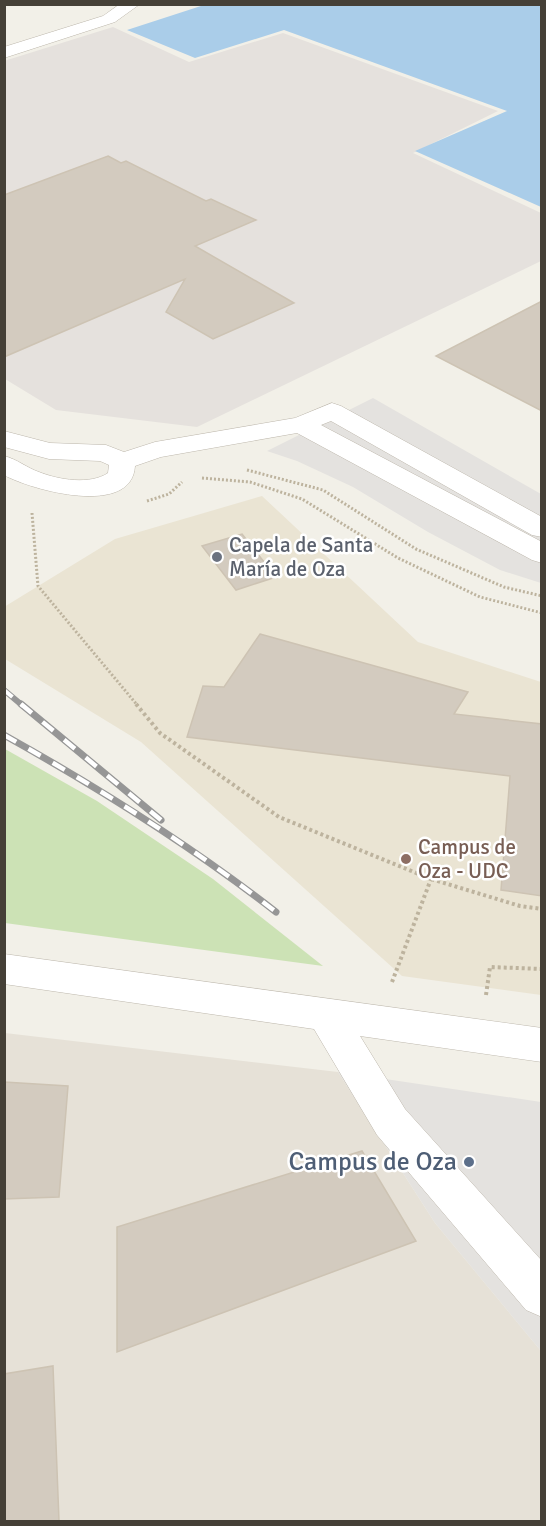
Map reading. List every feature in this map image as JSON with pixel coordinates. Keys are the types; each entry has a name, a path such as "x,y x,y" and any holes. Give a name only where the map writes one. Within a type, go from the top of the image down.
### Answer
{"street":[{"path":"4,53 109,19 132,4"},
{"path":"4,439 49,451 106,453 122,462 155,450 300,425 332,411 542,530"},
{"path":"300,425 542,554"},
{"path":"4,464 32,479 72,487 103,488 121,476 122,462"},
{"path":"4,969 542,1045"},
{"path":"326,1014 391,1122 542,1295"}],"path":[{"path":"239,470 250,470 323,490 416,549 504,587 542,597"},
{"path":"146,501 168,494 186,477"},
{"path":"197,478 250,482 302,499 398,558 459,588 480,597 542,613"},
{"path":"32,479 38,586 160,733 279,817 431,879 520,906 542,909"},
{"path":"32,509 40,512"},
{"path":"389,990 431,879"},
{"path":"485,1004 490,967 542,969"}],"shaded area":[{"path":"113,27 189,62 283,33 498,111 413,153 541,213 541,261 197,427 56,410 5,379 4,61"},
{"path":"373,398 541,494 541,583 500,570 428,532 353,487 297,461 267,451"},
{"name":"Campus de Oza - UDC","path":"262,496 418,642 541,682 541,995 402,976 141,742 5,659 4,607 115,539"},
{"path":"5,1033 338,1072 435,1223 541,1351 541,1521 5,1522"},
{"name":"Campus de Oza","path":"338,1072 541,1102 541,1351 435,1223"}],"green space":[{"path":"5,749 97,801 213,879 323,966 5,923"}],"water":[{"path":"204,5 541,5 541,207 415,151 507,111 284,30 195,58 127,30"}],"building":[{"path":"108,156 121,163 126,161 206,201 211,199 256,220 195,246 294,303 213,339 166,312 185,279 4,357 4,195"},
{"path":"542,301 542,411 436,356"},
{"path":"242,534 276,577 236,590 202,546"},
{"path":"260,634 468,692 454,714 542,724 542,896 501,890 510,776 187,737 203,686 224,687"},
{"path":"4,1082 68,1086 59,1197 4,1199"},
{"path":"362,1151 416,1241 117,1352 117,1227"},
{"path":"53,1366 59,1521 4,1521 4,1374"}],"railway":[{"path":"4,690 23,706"},
{"path":"21,704 161,820"},
{"path":"4,735 143,818 244,887 276,912"}],"place":[{"name":"Capela de Santa María de Oza","path":"217,557"},
{"name":"Campus de Oza - UDC","path":"406,859"},
{"name":"Campus de Oza","path":"469,1162"}]}
